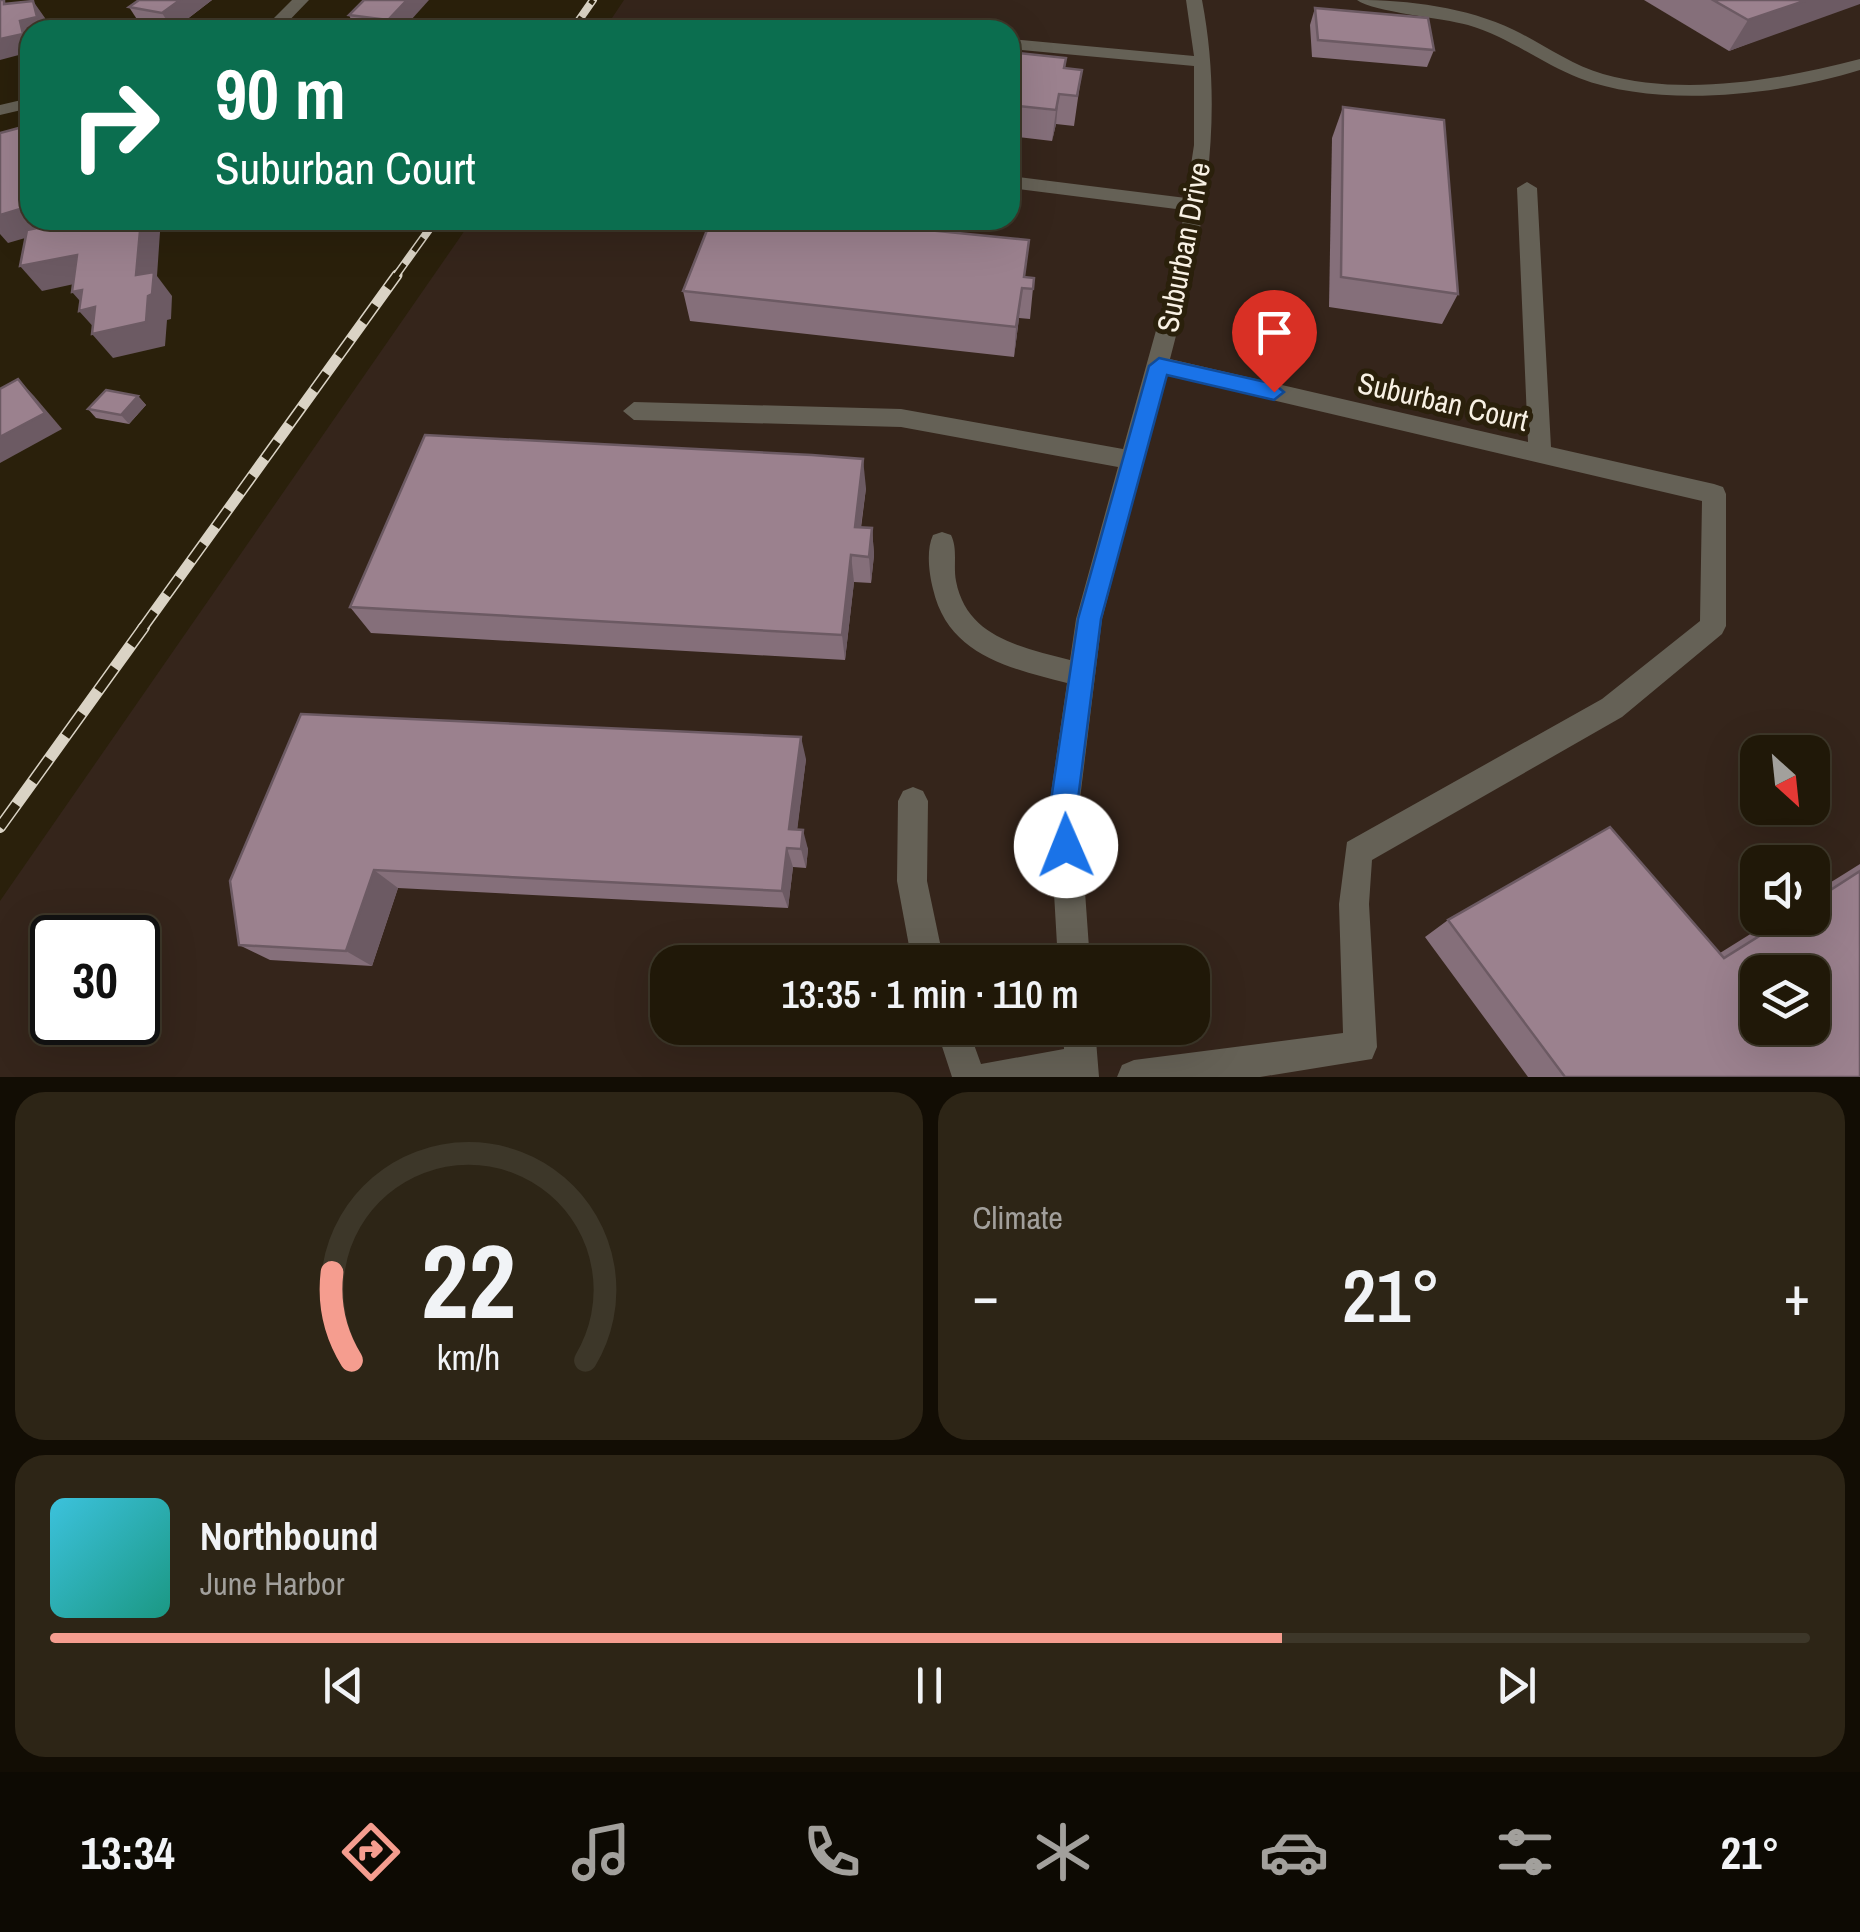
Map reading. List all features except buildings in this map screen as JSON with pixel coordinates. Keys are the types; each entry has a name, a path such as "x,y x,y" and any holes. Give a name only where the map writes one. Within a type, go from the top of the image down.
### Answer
{"street":[{"path":"280,20 300,0"},
{"name":"Suburban Drive","path":"1073,945 1064,807 1090,619 1189,248 1203,146 1202,62 1194,0"},
{"path":"1365,0 1498,29 1564,66 1635,88 1789,83 1832,75 1860,64"},
{"path":"1020,45 1202,62"},
{"path":"1020,183 1195,205"},
{"path":"1527,188 1540,454"},
{"name":"Suburban Court","path":"1134,1077 1360,1047 1354,904 1358,852 1612,708 1713,626 1714,494 1159,366"},
{"path":"634,410 901,418 1133,460"},
{"path":"942,542 940,570 949,611 986,649 1082,675"},
{"path":"914,801 912,881 925,945"},
{"path":"958,1045 970,1077"},
{"path":"990,1077 1082,1070 1080,1045"}],"shaded area":[{"path":"624,0 1860,0 1860,1077 0,1077 0,901 465,230 1020,230 1020,20 611,20"}],"railway":[{"path":"579,20 593,0"},
{"path":"395,277 429,230"},
{"path":"142,629 397,275"},
{"path":"0,827 144,627"}],"route":[{"path":"1066,846 1064,807 1090,619 1159,366 1274,392"}]}
